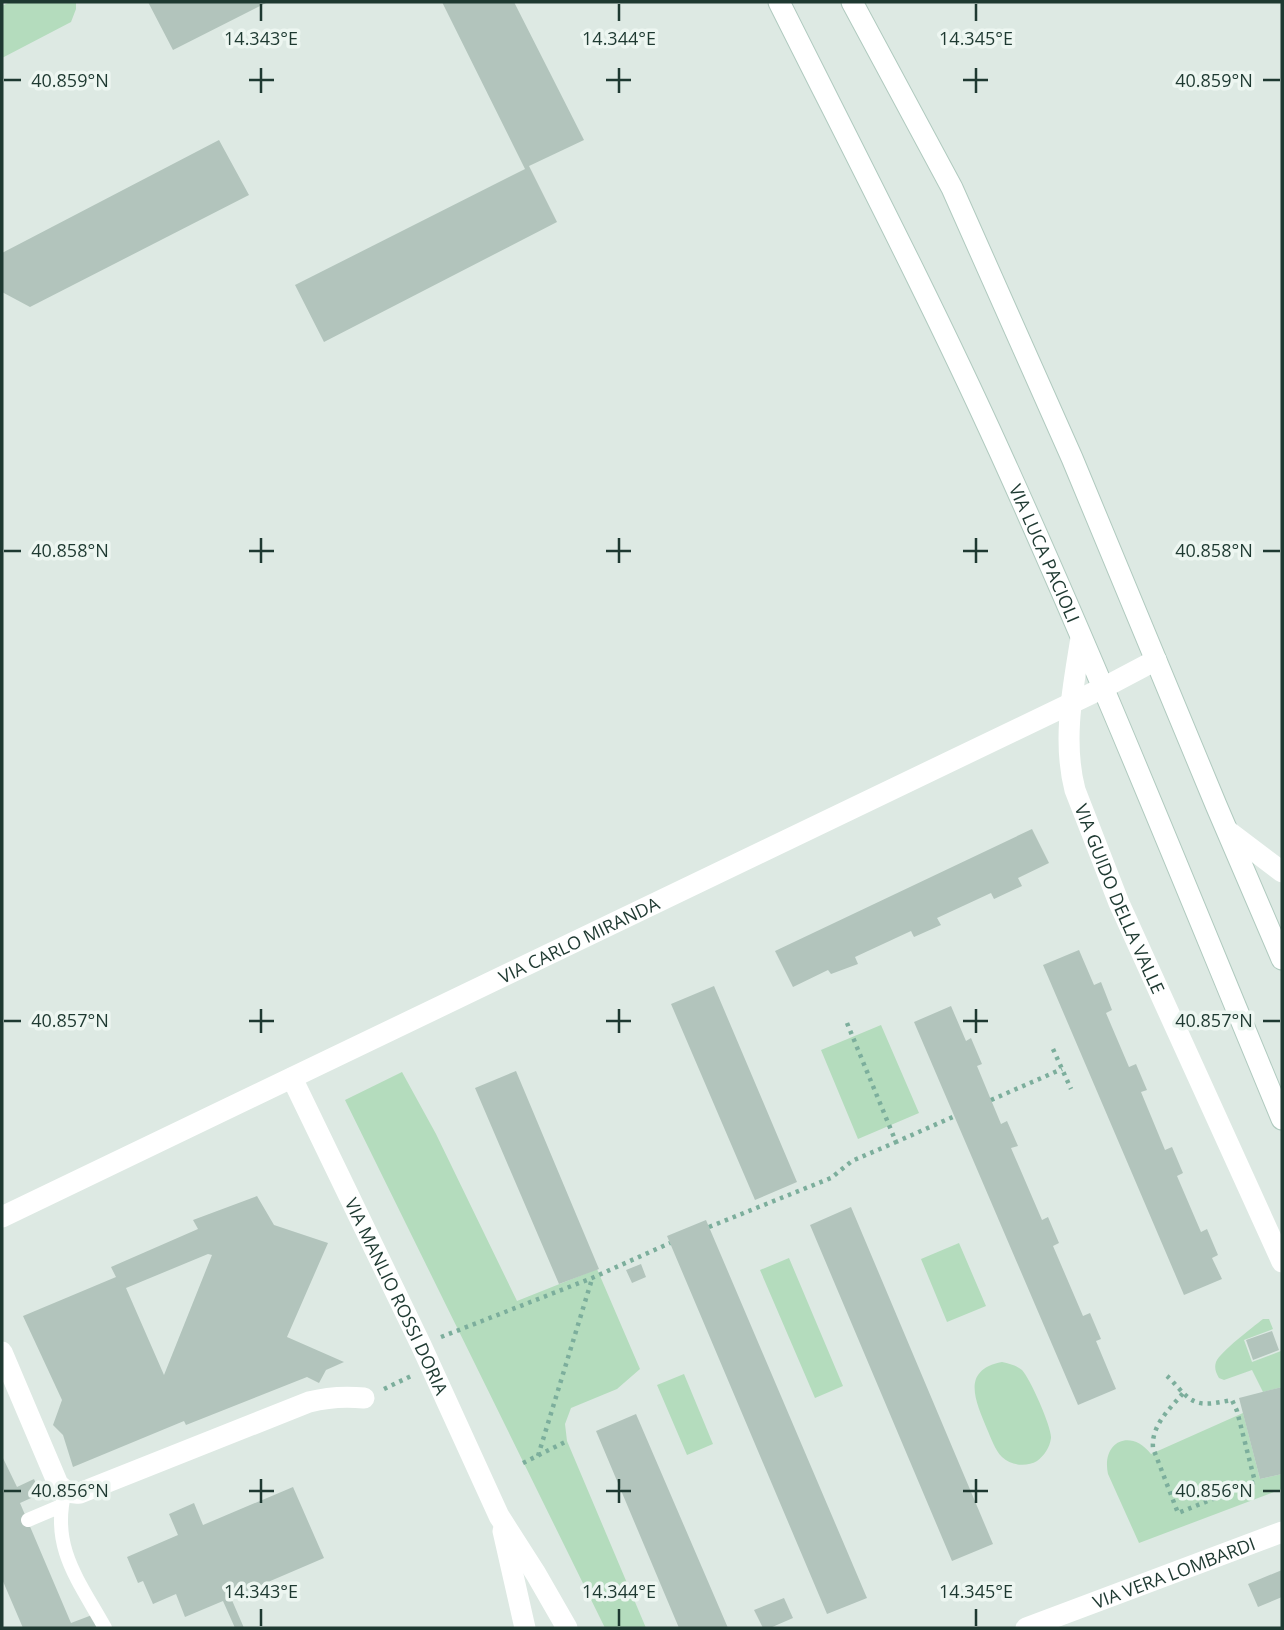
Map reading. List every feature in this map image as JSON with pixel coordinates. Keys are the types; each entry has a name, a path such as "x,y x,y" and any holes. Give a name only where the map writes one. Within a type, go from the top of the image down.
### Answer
{"street":[{"name":"VIA LUCA PACIOLI","path":"779,2 880,202 998,448 1103,688 1282,1119"},
{"path":"852,2 952,188 1072,458 1282,959"},
{"name":"VIA GUIDO DELLA VALLE","path":"1081,638 1071,703 1070,773 1075,790 1119,903 1282,1262"},
{"name":"VIA CARLO MIRANDA","path":"2,1217 1103,688 1156,660"},
{"path":"1228,831 1282,872"},
{"name":"VIA MANLIO ROSSI DORIA","path":"292,1078 421,1345 499,1516 567,1628"},
{"path":"2,1352 63,1499 309,1402 347,1396 364,1398"},
{"name":"VIA MANLIO ROSSI DORIA","path":"499,1516 525,1628"},
{"name":"VIA VERA LOMBARDI","path":"1026,1628 1282,1532"}],"lane":[{"path":"28,1520 63,1499"},
{"path":"63,1499 60,1522 65,1555 105,1628"}],"path":[{"path":"847,1023 896,1142"},
{"path":"1053,1049 1071,1089"},
{"path":"991,1100 1062,1069"},
{"path":"709,1227 831,1178 852,1161 954,1116"},
{"path":"421,1345 592,1278 670,1243"},
{"path":"538,1455 592,1278"},
{"path":"364,1398 431,1367"},
{"path":"1167,1376 1184,1392 1192,1401 1205,1404 1232,1401 1255,1482 1178,1513 1153,1448 1153,1440 1156,1428 1184,1392"},
{"path":"523,1462 567,1441"}],"green space":[{"path":"10,2 76,2 76,9 71,22 2,58 2,6"},
{"path":"881,1025 919,1113 858,1139 821,1050"},
{"path":"402,1072 436,1134 517,1301 597,1269 640,1369 617,1389 571,1408 565,1424 567,1441 646,1628 605,1628 345,1100"},
{"path":"959,1243 986,1306 947,1322 921,1259"},
{"path":"789,1258 843,1386 815,1398 760,1270"},
{"path":"1263,1319 1269,1319 1273,1329 1244,1340 1252,1362 1281,1351 1282,1387 1263,1392 1252,1370 1224,1380 1219,1378 1215,1366 1219,1357"},
{"path":"1002,1362 1017,1367 1026,1375 1048,1424 1051,1438 1046,1451 1037,1461 1029,1464 1010,1462 1000,1454 993,1444 976,1398 976,1380 980,1372"},
{"path":"684,1374 713,1444 687,1455 657,1385"},
{"path":"1243,1413 1260,1479 1282,1474 1282,1489 1139,1543 1108,1474 1107,1463 1113,1446 1127,1440 1143,1446 1151,1454"}],"building":[{"path":"148,2 268,2 173,50"},
{"path":"442,2 514,2 584,140 529,166 557,222 324,342 295,285 525,169"},
{"path":"219,140 249,195 30,307 2,292 2,253"},
{"path":"1032,829 1049,863 1018,878 1022,886 994,899 991,893 937,918 941,925 914,937 911,931 855,957 858,964 831,974 828,970 793,987 775,951"},
{"path":"1079,950 1094,985 1101,982 1112,1010 1106,1013 1129,1067 1136,1064 1147,1090 1141,1092 1165,1150 1172,1147 1183,1173 1177,1176 1201,1232 1207,1229 1218,1255 1212,1258 1222,1279 1184,1295 1043,965"},
{"path":"714,986 797,1182 755,1200 671,1004"},
{"path":"951,1006 966,1041 971,1038 982,1064 977,1066 1001,1124 1007,1121 1018,1146 1011,1148 1042,1220 1048,1217 1059,1243 1053,1246 1083,1316 1090,1313 1101,1339 1096,1341 1116,1389 1078,1405 914,1022"},
{"path":"516,1071 599,1269 559,1284 475,1088"},
{"path":"257,1196 274,1225 328,1243 287,1337 344,1362 326,1370 319,1383 307,1377 186,1425 184,1421 73,1467 63,1435 53,1425 62,1400 23,1316 116,1277 111,1267 198,1229 193,1220","holes":["208,1254 212,1255 164,1375 126,1288"]},
{"path":"851,1207 993,1544 952,1561 810,1225"},
{"path":"706,1220 867,1598 827,1614 667,1236"},
{"path":"641,1264 646,1277 632,1283 626,1270"},
{"path":"1272,1331 1279,1350 1253,1360 1246,1340"},
{"path":"1282,1387 1282,1474 1260,1479 1239,1398"},
{"path":"636,1414 728,1628 679,1628 596,1431"},
{"path":"2,1456 17,1487 34,1479 40,1494 20,1503 71,1623 92,1615 97,1628 23,1628 2,1579"},
{"path":"293,1487 324,1558 231,1598 244,1628 235,1628 223,1601 185,1617 176,1594 153,1604 143,1581 138,1583 127,1557 178,1535 169,1514 194,1503 203,1525"},
{"path":"1282,1570 1282,1597 1258,1607 1248,1584"},
{"path":"784,1598 793,1618 770,1628 763,1628 754,1610"}]}
